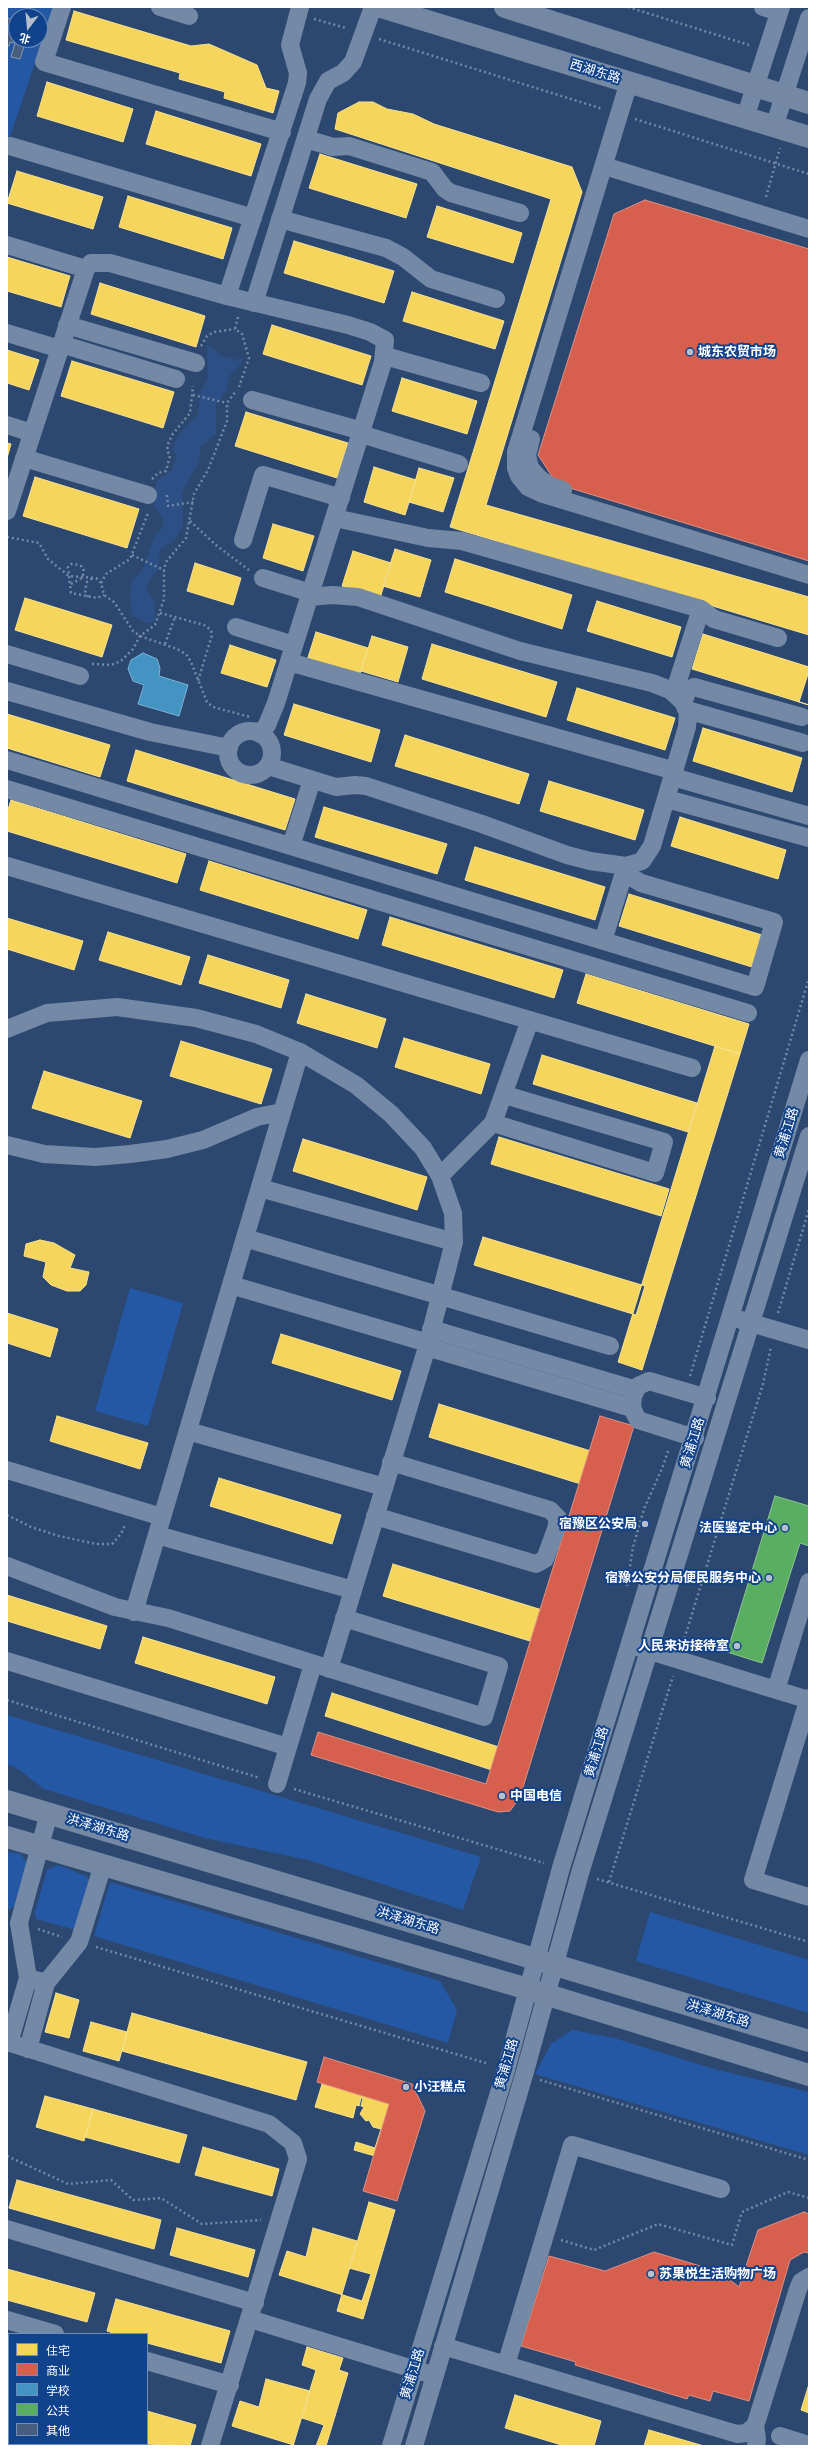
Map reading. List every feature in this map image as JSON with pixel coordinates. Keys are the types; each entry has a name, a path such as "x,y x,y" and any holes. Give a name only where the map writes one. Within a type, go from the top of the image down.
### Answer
{"main road":[{"name":"西湖东路","path":"381,7 809,137"},
{"path":"505,7 809,103"},
{"name":"洪泽湖东路","path":"7,1800 809,2041"},
{"path":"7,1837 537,1992 809,2075"}],"street":[{"path":"62,7 44,62 282,132"},
{"path":"160,7 189,16"},
{"path":"241,299 280,219 324,88 328,81 343,73 353,62 373,7"},
{"path":"745,118 767,51 774,9"},
{"path":"241,299 253,218 297,83 298,73 290,45 299,10"},
{"path":"780,128 784,95 809,18"},
{"path":"634,84 516,452 516,468 519,476 528,487 543,494 809,575"},
{"path":"624,116 614,169 528,449 527,454 530,468 540,479 551,486 809,564"},
{"path":"306,139 333,147 349,146 432,172 445,189 452,193 520,213"},
{"path":"10,146 253,218"},
{"path":"614,169 809,229"},
{"path":"280,219 386,248 403,257 431,279 496,299"},
{"path":"7,245 86,269"},
{"path":"7,511 67,325 86,269 91,263 110,263 370,332 385,340 385,356 335,518 292,654 264,728 265,737 272,748 271,761 268,766 256,774 241,773 231,763 229,748 235,737 264,728"},
{"path":"67,325 196,363"},
{"path":"7,333 176,379"},
{"path":"385,356 481,383"},
{"path":"252,400 459,464"},
{"path":"7,425 32,433"},
{"path":"24,458 155,495"},
{"path":"243,540 263,474 341,498"},
{"path":"335,518 428,538 462,541 701,609 714,619 778,638"},
{"path":"263,578 310,595 358,597 520,651 652,683 681,702 802,743"},
{"path":"268,766 336,787 355,785 366,786 482,824 567,855 590,861 626,866 642,861 648,854 667,798 687,727 681,702 701,609"},
{"path":"236,627 292,654 809,816"},
{"path":"7,654 80,676"},
{"path":"681,702 688,690 694,687 802,717"},
{"path":"7,691 150,732 229,748"},
{"path":"7,760 755,987 774,922 641,883 631,877 626,866"},
{"path":"291,846 312,780"},
{"path":"7,789 748,1012"},
{"path":"667,798 809,838"},
{"path":"7,866 692,1068"},
{"path":"603,941 626,866"},
{"path":"7,1029 47,1013 117,1007 196,1018 256,1034 300,1052 356,1085 391,1114 423,1148 440,1176 453,1213 454,1242 429,1340 344,1618 321,1667 288,1747 277,1784"},
{"path":"440,1176 493,1123 505,1095 530,1020"},
{"path":"134,1612 300,1052"},
{"name":"黄浦江路","path":"414,2446 524,2075 537,1992 545,1962 561,1868 695,1438 731,1317 803,1103 808,1068"},
{"path":"493,1123 655,1173 664,1142 505,1095"},
{"path":"7,1145 44,1154 95,1157 130,1154 167,1149 203,1140 257,1117 282,1112"},
{"name":"黄浦江路","path":"545,1962 580,1873 809,1136"},
{"path":"260,1188 454,1242"},
{"path":"245,1238 610,1346"},
{"path":"231,1285 429,1340 636,1390"},
{"path":"731,1317 809,1340"},
{"path":"429,1340 632,1408 642,1422 695,1438"},
{"path":"632,1408 638,1386 649,1381 707,1398"},
{"path":"188,1431 384,1487"},
{"path":"375,1516 536,1564 545,1559 556,1529 558,1518 550,1510 391,1462"},
{"path":"7,1470 162,1517"},
{"path":"157,1534 353,1590"},
{"path":"7,1566 115,1607 168,1618 484,1717 499,1666 344,1618"},
{"path":"776,1690 809,1582"},
{"path":"630,1645 809,1699 801,1747 753,1880 809,1897"},
{"path":"7,1662 288,1747"},
{"path":"49,1813 19,1924 28,1978 8,2042 269,2124 293,2143 298,2158 230,2385 210,2446"},
{"path":"28,2049 46,1983 79,1942 103,1865"},
{"path":"28,1978 46,1983"},
{"name":"黄浦江路","path":"391,2446 506,2070 537,1992"},
{"path":"506,2365 572,2145 721,2189"},
{"path":"7,2229 252,2311 414,2369 435,2375"},
{"path":"756,2446 757,2438 755,2426 798,2289 801,2282 809,2276"},
{"path":"7,2320 51,2333"},
{"path":"443,2346 737,2434 746,2433 755,2426"},
{"path":"148,2361 230,2385"},
{"path":"780,2436 809,2444"}],"path":[{"path":"628,7 767,51"},
{"path":"299,10 363,34 809,174"},
{"path":"761,214 776,164 780,128"},
{"path":"235,329 241,299"},
{"path":"80,676 85,668 91,664 111,665 121,661 133,649 140,636 155,625 164,599 162,569 186,538 192,502 225,426 227,404 230,397 240,385 249,358 242,334 235,329 222,330 207,336 202,342 196,363 190,413 172,435 168,444 167,450 170,456 166,471 154,477 155,495 132,555 124,564 106,574 101,583 104,595 114,602 133,631 140,636 165,644 186,654 192,662 203,696 213,707 264,728"},
{"path":"193,395 227,404"},
{"path":"155,495 167,493 168,506 192,502"},
{"path":"190,521 217,546 263,578"},
{"path":"7,537 39,543 48,560 68,576 93,578 101,583"},
{"path":"132,555 162,569"},
{"path":"71,584 82,578 84,572 83,567 79,565 71,564 68,567 71,592 97,598 104,595"},
{"path":"88,597 85,591 86,587 93,578"},
{"path":"160,613 204,625 211,630 212,635 198,682"},
{"path":"165,644 175,617"},
{"path":"609,1882 763,1384 778,1310 809,1209"},
{"path":"7,1515 31,1527 59,1536 96,1544 112,1544 121,1534 134,1508"},
{"path":"7,1700 277,1784 561,1868"},
{"path":"580,1873 809,1942"},
{"path":"19,1924 506,2070"},
{"path":"524,2075 809,2160"},
{"path":"7,2156 68,2184 111,2180 133,2200 161,2198 202,2224 280,2219"},
{"path":"545,2236 594,2250 658,2224 732,2245 742,2212 788,2192 809,2198"}],"shaded area":[{"path":"7,7 54,7 48,25 48,8 8,8 8,48 40,48 7,145"},
{"path":"207,344 220,355 237,360 243,357 241,364 229,376 227,390 216,405 216,434 201,446 199,462 182,492 183,525 175,540 160,549 158,571 154,573 147,585 147,590 155,604 154,622 148,623 134,617 131,612 130,590 133,579 142,572 154,537 163,527 164,521 152,499 158,480 170,472 177,457 173,450 175,442 180,433 198,414 201,390 208,379"},
{"path":"130,1288 183,1303 148,1426 95,1411"},
{"path":"7,1715 481,1857 463,1910 308,1860 205,1838 44,1789 18,1769 7,1764"},
{"path":"7,1852 21,1854 28,1865 16,1906 7,1910"},
{"path":"58,1865 86,1876 91,1881 76,1930 36,1919 35,1912 47,1870"},
{"path":"110,1882 440,1981 457,2010 448,2043 94,1936"},
{"path":"650,1912 809,1960 809,2013 636,1961"},
{"path":"572,2030 614,2038 714,2069 809,2092 809,2155 535,2074 551,2044"}],"building: 住宅":[{"path":"74,11 191,46 209,44 257,65 266,88 279,91 273,113 224,98 225,92 179,79 180,73 66,40"},
{"path":"47,82 133,109 123,142 37,116"},
{"path":"359,102 373,102 387,109 413,114 434,124 572,167 582,192 486,505 809,597 809,635 450,527 551,199 335,129 338,113"},
{"path":"156,111 261,144 251,176 146,144"},
{"path":"320,154 417,184 406,218 309,188"},
{"path":"17,171 103,197 93,229 7,203"},
{"path":"128,196 232,228 223,259 119,227"},
{"path":"437,206 522,233 513,263 427,237"},
{"path":"294,241 394,271 384,303 284,273"},
{"path":"7,257 70,276 61,307 7,291"},
{"path":"100,283 205,316 196,347 91,314"},
{"path":"412,292 504,321 495,349 403,321"},
{"path":"272,325 371,356 362,385 263,354"},
{"path":"7,350 39,360 29,390 7,383"},
{"path":"72,361 174,392 163,428 61,396"},
{"path":"402,378 477,401 467,434 392,411"},
{"path":"246,412 348,443 337,478 235,446"},
{"path":"7,443 11,444 7,458"},
{"path":"374,467 416,480 405,515 364,502"},
{"path":"419,468 454,478 443,512 409,502"},
{"path":"35,477 139,509 127,548 23,516"},
{"path":"273,524 314,536 303,571 263,558"},
{"path":"395,549 431,560 420,597 383,586"},
{"path":"353,551 391,563 380,598 342,586"},
{"path":"455,559 572,595 562,629 445,592"},
{"path":"195,563 241,578 233,605 187,591"},
{"path":"25,598 112,625 102,657 15,630"},
{"path":"597,601 681,627 672,657 587,631"},
{"path":"316,632 368,648 357,683 305,667"},
{"path":"703,634 809,667 809,705 692,669"},
{"path":"372,636 408,647 398,682 361,671"},
{"path":"432,644 557,682 546,717 422,679"},
{"path":"230,645 276,660 267,687 221,673"},
{"path":"809,671 809,705 799,702"},
{"path":"577,688 675,718 665,750 567,720"},
{"path":"294,704 380,730 371,762 284,735"},
{"path":"7,714 110,745 100,777 7,748"},
{"path":"703,728 802,758 792,792 693,761"},
{"path":"405,735 529,774 519,804 395,766"},
{"path":"136,750 295,799 285,830 127,781"},
{"path":"549,781 644,810 635,840 540,811"},
{"path":"11,800 186,854 177,883 7,831 7,813"},
{"path":"324,807 447,844 437,874 315,837"},
{"path":"680,817 786,850 778,879 671,846"},
{"path":"475,847 605,887 595,920 465,880"},
{"path":"209,861 367,910 358,939 200,890"},
{"path":"629,894 762,935 752,967 619,926"},
{"path":"390,917 563,970 554,998 382,945"},
{"path":"7,918 83,941 74,970 7,949"},
{"path":"108,932 190,957 181,985 99,960"},
{"path":"208,955 289,980 281,1008 199,983"},
{"path":"586,974 749,1024 740,1054 577,1003"},
{"path":"306,994 386,1019 377,1048 297,1023"},
{"path":"404,1038 490,1064 481,1094 395,1067"},
{"path":"181,1041 272,1069 261,1104 170,1076"},
{"path":"715,1046 740,1054 642,1370 618,1362"},
{"path":"542,1055 697,1103 688,1132 533,1084"},
{"path":"44,1071 142,1101 130,1138 32,1108"},
{"path":"499,1137 669,1189 661,1216 491,1164"},
{"path":"303,1139 427,1177 417,1210 293,1171"},
{"path":"483,1237 645,1286 636,1315 474,1265"},
{"path":"40,1240 54,1243 75,1255 70,1268 89,1272 86,1285 80,1291 67,1291 51,1285 43,1277 46,1262 24,1256 26,1244"},
{"path":"7,1313 58,1329 50,1357 7,1343"},
{"path":"281,1334 401,1371 392,1400 272,1363"},
{"path":"439,1404 594,1452 584,1485 429,1437"},
{"path":"57,1416 148,1443 140,1469 50,1441"},
{"path":"219,1478 341,1515 332,1544 210,1506"},
{"path":"393,1564 552,1613 543,1645 383,1596"},
{"path":"7,1595 107,1626 100,1649 7,1621"},
{"path":"143,1637 275,1677 267,1704 135,1663"},
{"path":"332,1693 505,1749 498,1772 325,1716"},
{"path":"56,1993 79,2000 69,2038 45,2032"},
{"path":"132,2013 307,2062 296,2100 122,2051"},
{"path":"91,2022 127,2032 119,2061 83,2051"},
{"path":"327,2068 396,2084 407,2105 389,2160 354,2150 356,2142 375,2148 381,2129 373,2127 369,2120 366,2121 360,2114 364,2107 361,2106 363,2098 361,2098 359,2106 356,2105 353,2118 315,2107"},
{"path":"45,2096 93,2109 84,2141 36,2127"},
{"path":"93,2109 187,2135 179,2163 85,2137"},
{"path":"203,2147 279,2169 272,2196 195,2175"},
{"path":"17,2180 161,2220 154,2249 9,2208"},
{"path":"369,2202 395,2210 363,2319 337,2311"},
{"path":"177,2228 255,2250 248,2277 170,2255"},
{"path":"313,2228 357,2241 349,2268 371,2274 362,2301 279,2275 287,2251 306,2257"},
{"path":"7,2269 95,2293 87,2322 7,2300"},
{"path":"116,2299 230,2331 221,2363 148,2343 148,2333 113,2333 107,2331"},
{"path":"307,2347 343,2358 339,2370 348,2373 326,2446 293,2446 316,2370 302,2365"},
{"path":"7,2366 8,2398 7,2398"},
{"path":"266,2379 310,2391 302,2418 324,2425 316,2446 297,2446 232,2426 240,2401 259,2407"},
{"path":"809,2384 809,2413 801,2410"},
{"path":"515,2395 601,2421 594,2446 565,2446 505,2428"},
{"path":"148,2411 196,2425 190,2446 148,2444"},
{"path":"649,2430 704,2446 644,2446"}],"building: 商业":[{"name":"城东农贸市场","path":"645,200 809,249 809,561 557,484 538,455 614,214"},
{"path":"600,1416 634,1426 520,1797 510,1811 498,1812 311,1755 318,1732 486,1784"},
{"path":"324,2057 412,2084 425,2111 397,2201 363,2191 389,2104 317,2082"},
{"path":"804,2212 809,2214 809,2253 804,2252 790,2260 749,2401 713,2391 710,2401 689,2395 687,2399 575,2365 576,2362 521,2346 549,2256 605,2271 654,2252 720,2272 739,2287 758,2230"}],"building: 学校":[{"path":"143,653 157,659 160,668 159,676 188,685 179,716 138,704 144,685 133,681 128,669 131,660"}],"building: 公共":[{"path":"775,1496 809,1506 809,1546 800,1543 762,1663 727,1652"}],"building: 其他":[{"path":"7,18 8,46 7,46"},
{"path":"14,48 23,48 20,59 11,57"}],"place":[{"name":"城东农贸市场","path":"690,352"},
{"name":"宿豫区公安局","path":"645,1524"},
{"name":"法医鉴定中心","path":"785,1528"},
{"name":"宿豫公安分局便民服务中心","path":"769,1578"},
{"name":"人民来访接待室","path":"737,1646"},
{"name":"中国电信","path":"502,1796"},
{"name":"小汪糕点","path":"406,2087"},
{"name":"苏果悦生活购物广场","path":"651,2274"}]}
